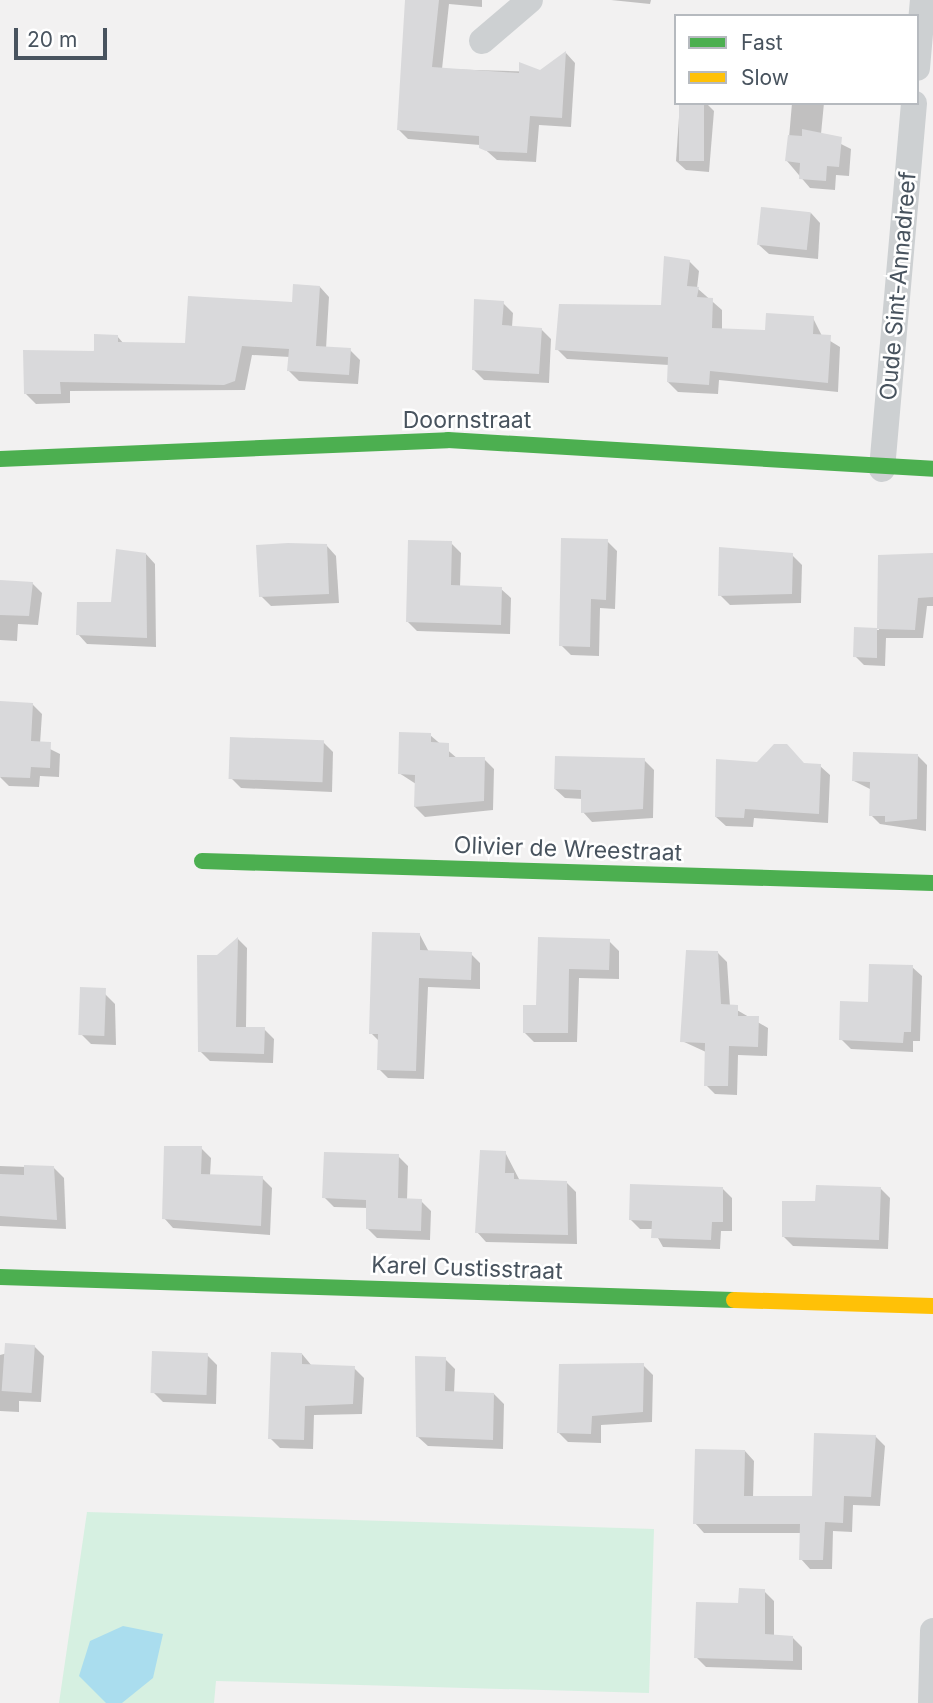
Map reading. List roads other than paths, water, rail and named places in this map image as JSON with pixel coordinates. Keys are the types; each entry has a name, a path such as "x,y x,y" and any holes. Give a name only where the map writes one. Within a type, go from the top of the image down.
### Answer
{"street":[{"path":"482,41 530,0"},
{"path":"919,45 923,0"},
{"name":"Oude Sint-Annadreef","path":"882,469 914,105"},
{"name":"Doornstraat","path":"0,459 448,440 882,469 933,469"},
{"name":"Olivier de Wreestraat","path":"202,861 933,883"},
{"name":"Karel Custisstraat","path":"0,1277 933,1306"},
{"path":"931,1703 933,1631"}],"water":[{"path":"123,1626 163,1634 153,1678 122,1703 106,1703 79,1676 90,1641"}]}
